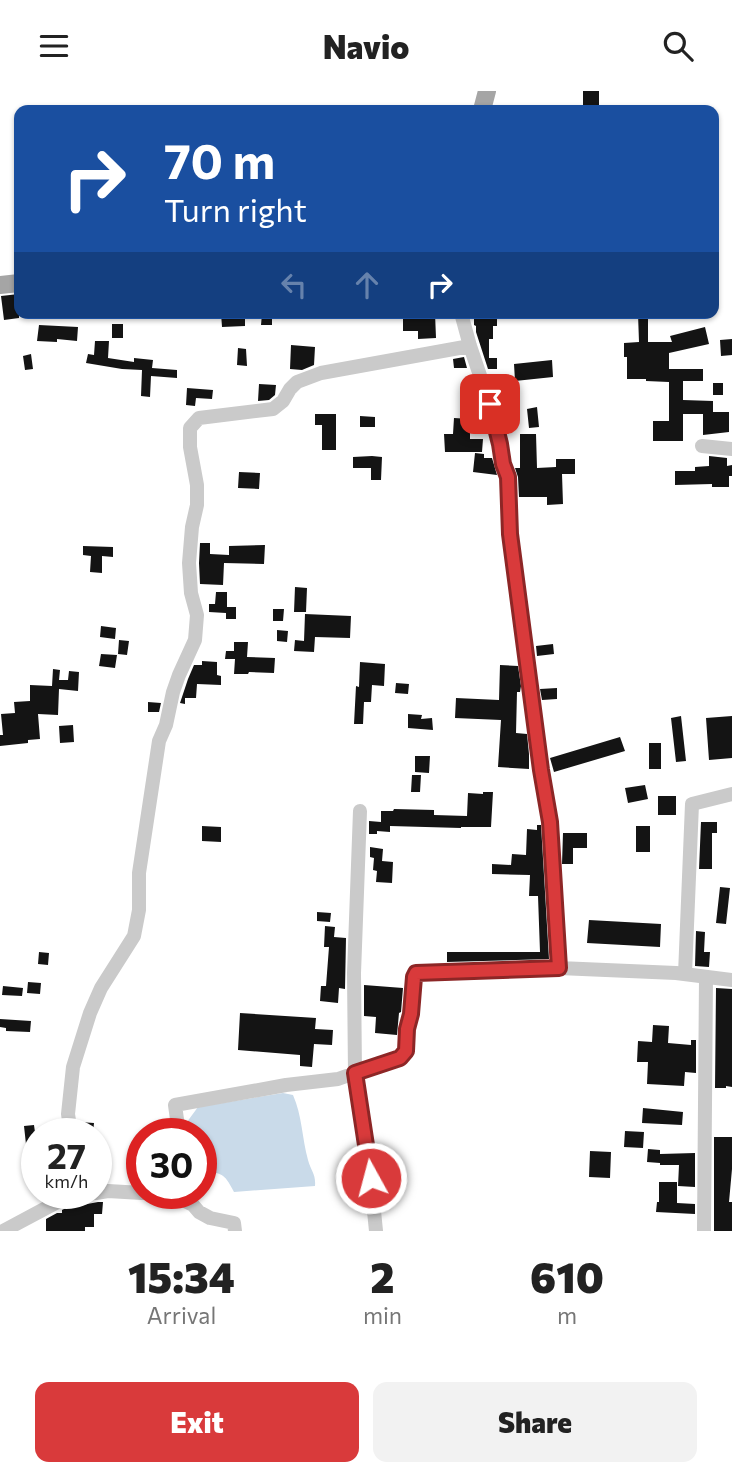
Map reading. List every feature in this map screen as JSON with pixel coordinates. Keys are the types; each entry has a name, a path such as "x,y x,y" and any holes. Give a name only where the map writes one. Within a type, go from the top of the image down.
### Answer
{"street":[{"path":"463,319 490,404 508,477 510,534 550,822 559,968"},
{"path":"69,1118 73,1067 90,1013 101,988 134,936 139,911 139,873 159,740 166,725 179,675 195,640 197,615 191,593 189,563 197,485 190,447 190,428 199,418 273,409 283,401 297,381 321,373 470,346"},
{"path":"702,446 732,449"},
{"path":"685,974 692,804 732,794"},
{"path":"360,811 354,973 355,1073 368,1151 376,1231"},
{"path":"177,1118 175,1105 286,1085 338,1079 400,1058 406,1051 416,973 559,968 685,974 732,980"},
{"path":"704,1231 706,977"},
{"path":"4,1231 39,1209"},
{"path":"196,1209 211,1218 234,1223 235,1231"}],"water":[{"path":"283,1093 293,1095 315,1186 234,1192 227,1180 217,1174 217,1118 190,1118 198,1107"}],"building":[{"path":"583,91 599,91 599,105 583,105"},
{"path":"14,295 14,319 4,320 1,296"},
{"path":"221,319 245,319 245,326 222,327"},
{"path":"262,319 272,319 272,325 261,325"},
{"path":"403,319 435,319 436,338 418,339 418,331 403,331"},
{"path":"474,319 497,319 497,326 493,326 493,339 489,339 489,358 497,358 497,369 488,369"},
{"path":"638,319 648,319 648,342 672,342 670,336 705,327 709,344 669,353 669,369 703,369 703,381 683,381 683,400 713,401 713,412 729,412 729,432 703,435 703,414 683,414 683,441 653,441 653,421 669,421 669,382 627,379 624,343 639,342"},
{"path":"112,324 123,324 123,338 112,338"},
{"path":"39,325 78,327 77,341 37,341"},
{"path":"732,339 732,355 721,356 720,340"},
{"path":"95,341 109,341 108,358 134,362 134,358 153,360 152,368 177,370 177,378 151,376 150,397 141,396 142,370 86,363 88,354 94,355"},
{"path":"291,345 315,347 314,365 302,370 290,369"},
{"path":"238,348 246,349 247,366 237,365"},
{"path":"31,354 33,369 25,370 23,356"},
{"path":"464,357 467,368 454,368 453,359"},
{"path":"552,360 553,377 515,381 514,364"},
{"path":"713,383 723,383 723,395 713,395"},
{"path":"259,384 276,385 275,395 269,400 258,401"},
{"path":"187,388 213,390 212,399 196,398 195,406 186,405"},
{"path":"537,407 539,427 529,428 527,409"},
{"path":"315,414 336,414 336,450 322,450 322,425 315,425"},
{"path":"360,416 375,417 375,427 360,427"},
{"path":"454,418 470,419 470,439 483,439 482,452 445,452 444,434 453,434"},
{"path":"520,434 536,434 537,468 556,467 556,459 575,459 575,474 562,474 563,504 547,505 547,497 519,497 515,468 520,468"},
{"path":"475,453 484,454 484,458 492,458 497,475 473,472"},
{"path":"709,456 727,458 727,466 732,465 729,487 712,487 712,484 675,485 675,471 695,471 695,467 709,466"},
{"path":"353,457 382,457 381,480 371,480 371,468 353,468"},
{"path":"239,472 260,473 259,489 238,488"},
{"path":"200,543 210,543 210,554 229,555 229,546 265,545 264,564 224,563 223,585 200,584"},
{"path":"83,546 113,547 113,557 102,556 102,573 90,572 91,556 83,555"},
{"path":"295,587 307,588 306,612 294,612"},
{"path":"216,592 227,592 227,607 236,607 236,619 226,619 226,613 209,612 209,604 215,604"},
{"path":"273,609 284,609 283,621 273,621"},
{"path":"305,614 351,616 350,638 315,637 314,652 294,651 295,640 304,641"},
{"path":"101,626 116,628 115,639 100,637"},
{"path":"277,630 288,631 287,642 277,641"},
{"path":"119,640 129,641 127,655 118,654"},
{"path":"234,642 248,642 247,657 275,658 274,673 234,674 235,659 225,659 226,651 234,651"},
{"path":"553,644 554,654 537,656 536,646"},
{"path":"101,654 117,655 115,668 99,666"},
{"path":"202,661 217,662 217,675 221,676 221,685 197,684 196,698 185,698 185,704 180,703 194,665 202,665"},
{"path":"360,662 385,664 384,686 372,685 371,702 364,702 363,724 354,724 356,686 359,687"},
{"path":"500,665 518,666 521,686 520,692 517,692 516,733 527,734 529,769 498,767 501,720 455,718 456,698 499,700"},
{"path":"53,669 60,670 59,680 68,680 69,671 79,672 78,691 59,689 58,715 38,714 40,739 0,746 0,735 3,735 1,714 15,713 14,702 30,701 30,685 52,686"},
{"path":"396,683 409,684 408,694 395,693"},
{"path":"557,688 557,699 542,700 540,689"},
{"path":"148,702 161,703 159,712 148,712"},
{"path":"408,714 422,715 421,719 432,718 433,730 408,728"},
{"path":"681,716 686,761 676,762 671,718"},
{"path":"732,716 732,758 709,760 706,718"},
{"path":"73,725 74,742 60,743 59,726"},
{"path":"620,737 625,751 554,772 550,758"},
{"path":"649,743 661,743 661,769 649,769"},
{"path":"415,756 430,756 429,773 415,772"},
{"path":"412,775 421,775 420,792 411,792"},
{"path":"645,785 648,799 628,803 625,788"},
{"path":"493,792 491,827 390,826 390,832 377,831 377,834 369,834 369,821 381,822 381,811 434,810 434,815 467,816 468,793"},
{"path":"658,796 676,796 676,815 658,815"},
{"path":"701,822 717,822 717,833 712,833 712,869 699,869"},
{"path":"537,825 541,825 549,959 447,962 447,952 540,952 538,896 529,896 530,875 492,874 492,864 511,865 512,854 526,855 527,829 537,830"},
{"path":"202,826 221,827 221,842 202,841"},
{"path":"636,826 650,826 650,852 636,852"},
{"path":"563,833 587,833 587,848 573,848 573,864 562,864"},
{"path":"370,847 383,849 382,861 393,862 392,883 376,882 377,871 373,870 374,858 370,857"},
{"path":"720,887 730,888 726,924 716,923"},
{"path":"317,912 331,913 330,922 317,921"},
{"path":"589,920 661,924 660,947 587,943"},
{"path":"325,926 335,927 334,937 346,938 345,989 339,988 338,1003 320,1001 321,986 326,986 329,947 324,947"},
{"path":"696,931 705,932 704,952 710,952 709,967 695,966"},
{"path":"39,952 49,953 48,965 38,964"},
{"path":"28,982 41,983 40,994 27,993"},
{"path":"364,985 403,988 397,1035 375,1033 376,1017 364,1016"},
{"path":"3,986 23,988 22,996 2,995"},
{"path":"716,988 732,989 732,1087 726,1088 715,1088"},
{"path":"240,1013 316,1018 315,1029 333,1030 332,1045 314,1044 312,1067 300,1066 300,1055 238,1050"},
{"path":"0,1019 31,1021 30,1032 6,1031 6,1028 0,1027"},
{"path":"653,1025 669,1026 668,1043 691,1045 691,1040 696,1040 696,1073 685,1072 684,1086 647,1084 648,1062 637,1062 638,1041 652,1042"},
{"path":"643,1108 683,1112 682,1125 642,1123"},
{"path":"625,1131 644,1132 643,1148 624,1147"},
{"path":"714,1137 732,1137 729,1202 732,1202 732,1231 714,1231"},
{"path":"648,1149 660,1150 660,1154 695,1153 695,1187 678,1186 679,1165 647,1162"},
{"path":"590,1151 611,1152 610,1178 589,1177"},
{"path":"659,1182 677,1182 677,1203 695,1204 695,1214 656,1212"},
{"path":"102,1209 102,1214 94,1214 94,1227 85,1227 85,1231 46,1231 46,1219 62,1213 62,1210"}],"route":[{"path":"371,1178 355,1073 400,1058 406,1051 416,973 559,968 550,822 510,534 508,477 490,404"}]}
